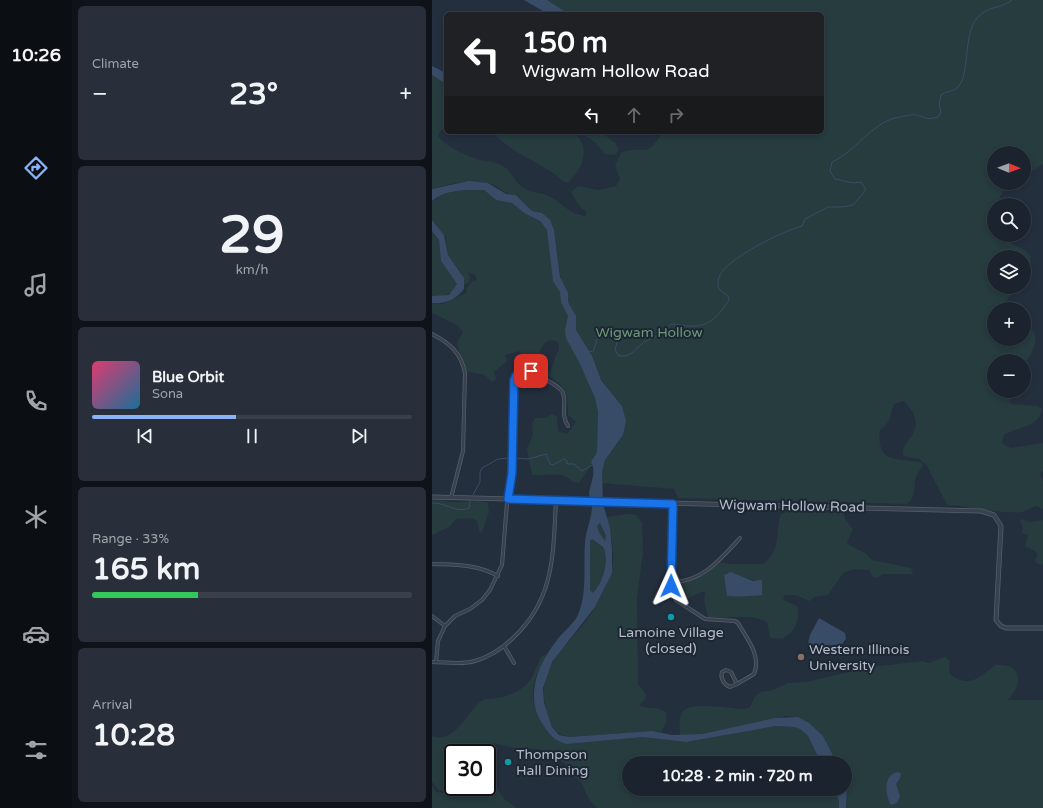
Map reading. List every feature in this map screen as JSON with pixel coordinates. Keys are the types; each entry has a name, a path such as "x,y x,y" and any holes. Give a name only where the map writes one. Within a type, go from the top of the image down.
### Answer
{"street":[{"path":"432,334 453,347 462,362 465,373 463,451 451,498"},
{"path":"436,662 438,641 445,626 455,616 470,609 482,600 498,576 504,559 508,499 512,473 514,380 517,374 522,371 531,371 561,390 564,395 563,416 568,426"},
{"name":"Wigwam Hollow Road","path":"432,497 673,504 974,509 988,512 996,517 1001,530 996,620 999,625 1006,628 1043,628"},
{"path":"432,662 475,661 489,656 504,646 530,619 546,588 553,560 556,501"},
{"path":"673,504 672,591 676,600 703,618 738,623 754,650 756,659 754,674 737,684 730,687 726,685 721,675 723,671 727,670 731,672 737,684"},
{"path":"671,582 689,580 715,565 740,538"},
{"path":"432,564 476,566 498,576"},
{"path":"432,616 445,626"},
{"path":"504,646 514,663"}],"green space":[{"name":"Wigwam Hollow","path":"547,0 1043,0 1043,164 1031,172 1031,146 987,146 987,190 1005,190 1000,198 987,198 987,242 1008,242 1024,250 987,250 987,294 1012,294 1005,302 987,302 987,346 1031,346 1031,330 1035,336 1035,341 1030,354 987,354 987,398 1012,398 1009,402 1012,404 1037,406 1042,409 1037,420 1027,426 1004,435 1002,442 1004,445 1011,448 1043,443 1043,470 1040,474 1043,482 1043,509 1036,506 1022,512 1013,512 947,505 927,466 919,459 904,456 903,451 915,429 916,421 912,412 904,401 894,404 889,421 880,430 880,441 884,454 889,457 920,462 923,464 916,479 914,494 907,504 678,498 674,489 602,483 602,472 605,460 623,435 622,406 599,377 605,421 598,421 597,452 593,458 592,464 579,483 573,482 569,478 559,475 532,475 527,449 533,435 532,424 535,418 544,418 553,414 557,417 558,431 567,434 576,422 568,415 568,401 563,388 548,375 559,350 558,342 552,340 547,341 544,344 532,369 527,367 526,362 519,351 505,355 507,361 494,372 496,379 492,382 485,375 464,371 457,343 463,332 457,325 432,313 432,303 442,304 466,293 467,288 472,281 477,280 475,275 468,272 470,276 469,282 464,285 461,273 448,255 446,237 432,220 432,201 443,194 450,192 484,190 496,200 512,203 524,213 538,220 545,226 549,235 553,281 561,281 554,230 542,213 532,211 517,195 505,192 491,184 462,182 432,189 432,75 444,83 444,128 441,130 438,136 446,144 469,156 501,165 507,169 524,188 551,197 575,213 586,216 586,212 579,205 571,192 578,186 598,190 616,186 620,179 615,165 621,153 629,150 648,149 652,147 662,134 824,134 824,12 566,12"},
{"path":"495,134 576,134 579,138 584,151 583,158 578,171 568,183 513,149"},
{"path":"583,134 604,134 615,143 619,150 615,155 605,154 595,142"},
{"path":"432,231 439,240 441,261 457,284 456,288 451,293 444,296 432,296"},
{"path":"432,500 455,502 477,501 488,503 489,512 482,532 480,533 477,521 472,518 456,519 449,527 432,535"},
{"path":"786,512 844,513 845,519 853,529 847,542 849,545 865,553 872,560 911,568 913,574 884,574 876,578 872,576 869,570 856,569 844,572 828,595 814,597 810,601 795,595 785,595 783,600 797,606 798,615 794,629 783,638 770,638 767,622 753,617 708,617 704,600 705,592 682,599 678,589 678,582 689,580 718,562 730,564 764,564 775,548 781,514","holes":["735,573 756,581 749,595 727,596 724,575"]},
{"path":"629,514 636,515 642,523 643,552 637,599 638,684 646,694 645,699 639,705 666,712 667,721 661,732 652,731 569,737 555,730 551,724 544,696 545,681 557,656 586,621 595,607 609,578 613,563 613,550 606,517"},
{"path":"1022,519 1030,522 1043,520 1043,563 1041,565 1035,562 1038,554 1025,546 1028,535 1022,533 1023,527 1020,521"},
{"path":"600,523 607,539 605,541 597,526"},
{"path":"592,539 603,547 606,559 606,565 600,583 593,593 590,591 590,541"},
{"path":"548,654 535,680 533,687 534,701 536,708 542,717 567,744 643,737 686,742 776,726 794,727 800,729 808,736 818,756 622,756 622,796 837,796 839,808 597,808 588,798 582,783 567,770 566,764 540,749 518,749 493,743 444,744 444,791 439,790 432,782 432,736 447,736 454,732 480,702 486,699 505,696 523,687 531,679 542,656"},
{"path":"945,657 949,660 950,674 963,681 974,680 995,665 1004,665 1016,671 1018,676 1016,688 1007,700 1043,700 1043,808 846,808 847,796 852,796 852,756 833,756 823,736 798,717 786,716 702,734 680,735 680,716 683,711 688,708 695,706 713,706 745,709 750,707 756,695 761,692 773,690 788,683 806,682 871,667 923,661 928,663"},
{"path":"432,786 436,792 444,793 444,796 496,796 496,787 504,799 517,808 432,808"}],"water":[{"path":"524,0 547,0 566,12 545,12"},
{"path":"432,66 444,72 444,83 432,75"},
{"path":"469,181 488,183 506,194 516,195 532,211 542,213 550,220 554,230 560,277 568,293 568,302 576,316 576,330 592,356 601,380 622,406 626,421 623,435 605,460 602,472 603,504 610,528 612,573 595,607 552,662 543,688 544,703 552,727 559,735 569,737 652,731 672,735 702,734 775,718 798,717 809,723 823,736 833,756 818,756 808,736 800,729 794,727 776,726 686,742 643,737 567,744 555,739 547,730 537,712 534,701 534,690 540,669 550,649 577,617 583,599 585,542 592,510 592,504 589,497 593,474 593,466 591,462 597,452 598,412 595,398 580,364 566,338 565,330 568,316 561,302 560,292 553,281 547,230 540,221 524,213 512,203 496,200 484,190 450,192 437,197 432,201 432,189","holes":["600,523 606,536 605,541 597,526","592,539 603,547 606,565 600,583 593,593 590,590 590,541"]},
{"path":"432,220 444,235 448,255 464,278 464,289 461,293 454,299 442,303 432,303 432,296 449,295 457,284 441,261 439,240 432,231"},
{"path":"731,572 753,581 762,580 762,595 727,596 724,575"},
{"path":"819,618 845,633 846,639 842,644 823,646 808,644 810,635"},
{"path":"897,772 901,773 896,784 900,796 897,803 891,805 887,796 886,786 889,777"},
{"path":"837,796 847,796 846,808 839,808"}],"waterway":[{"path":"589,351 593,352 598,336 605,329 612,328 620,332 615,350 619,356 625,356 632,353 644,342 661,334 671,324 696,326 708,323 721,311 729,300 729,297 719,289 718,280 722,272 736,259 759,245 783,233 802,226 805,219 828,207 853,205 866,190 861,182 854,183 835,179 830,171 832,162 848,152 886,121 912,115 925,118 938,117 941,112 939,104 941,95 957,88 961,82 966,65 972,26 977,18 986,11 1004,5 1012,0"},
{"path":"515,458 528,459 546,454 550,464 553,465 564,459 567,461 567,464 574,464 582,471 594,464"},
{"path":"473,495 480,482 480,473 482,468 498,459 509,458"},
{"path":"432,503 437,503 460,510 469,508 470,501"}],"place":[{"name":"Lamoine Village (closed)","path":"671,617"},
{"name":"Western Illinois University","path":"801,657"},
{"name":"Thompson Hall Dining","path":"508,762"}],"route":[{"path":"531,371 525,370 519,372 514,380 512,473 508,499 673,504 671,586"}]}
